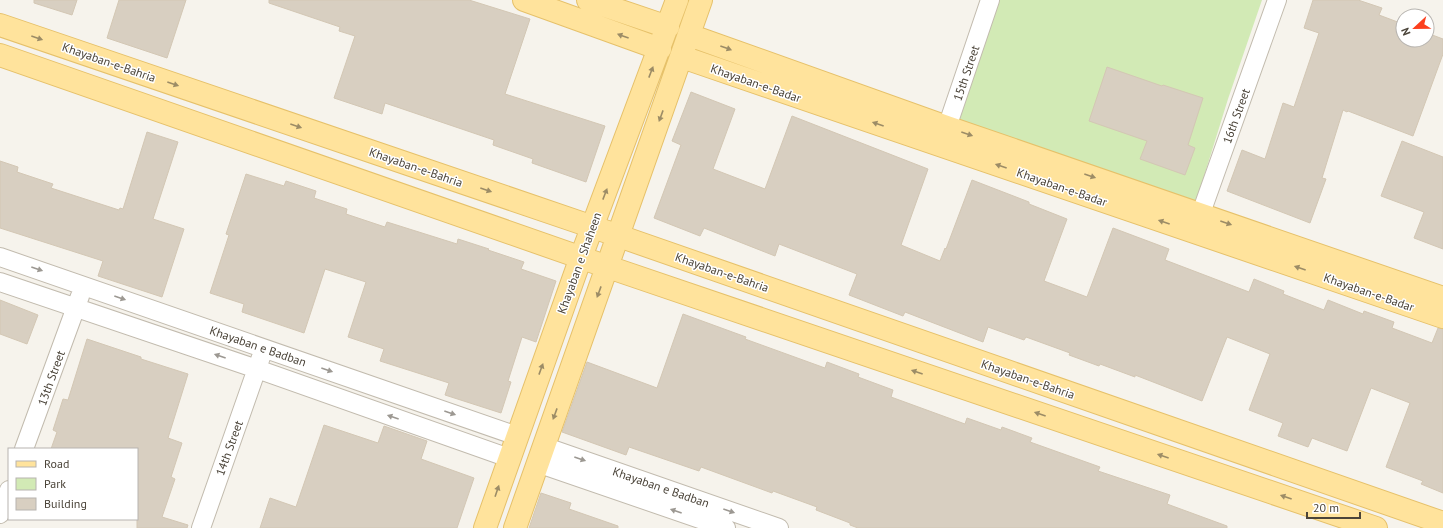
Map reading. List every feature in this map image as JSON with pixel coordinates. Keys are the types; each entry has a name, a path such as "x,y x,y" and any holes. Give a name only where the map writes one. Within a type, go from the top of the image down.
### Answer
{"main road":[{"path":"524,0 660,49"},
{"path":"588,0 668,27"},
{"name":"Khayaban e Shaheen","path":"485,528 581,256 660,49 677,0"},
{"path":"515,528 690,35 701,0"},
{"name":"Khayaban-e-Bahria","path":"0,25 593,227 1443,523"},
{"name":"Khayaban-e-Badar","path":"690,35 944,136"},
{"path":"0,55 581,256 608,267 1376,528"},
{"name":"Khayaban-e-Badar","path":"682,57 944,136 1198,223 1443,298"},
{"name":"Khayaban-e-Badar","path":"1198,223 1443,317"}],"street":[{"name":"15th Street","path":"944,136 990,0"},
{"name":"16th Street","path":"1198,223 1277,0"},
{"name":"Khayaban e Badban","path":"0,257 517,436"},
{"name":"Khayaban e Badban","path":"0,282 257,369 509,458"},
{"name":"13th Street","path":"24,448 84,286"},
{"name":"14th Street","path":"200,528 264,348"},
{"name":"Khayaban e Badban","path":"540,454 726,528"},
{"name":"Khayaban e Badban","path":"540,454 779,528"},
{"path":"0,514 8,493"}],"green space":[{"path":"996,0 1262,0 1228,99 1196,202 955,122"}],"building":[{"path":"34,0 77,0 72,15 34,3"},
{"path":"119,0 186,0 167,58 107,38"},
{"path":"269,0 469,0 530,19 505,94 605,126 586,182 532,163 533,159 493,145 494,140 385,103 382,114 334,98 355,36 339,31 340,27 269,3"},
{"path":"1313,0 1358,0 1382,8 1379,15 1395,21 1395,48 1435,48 1435,36 1443,39 1443,54 1413,136 1343,110 1322,178 1326,179 1310,223 1227,191 1242,150 1265,159 1283,103 1294,107 1319,33 1304,28"},
{"path":"1107,67 1203,98 1188,145 1195,148 1185,175 1140,159 1147,141 1089,121"},
{"path":"691,92 735,109 713,169 765,189 792,116 928,169 901,245 940,261 972,180 1029,202 1029,204 1067,219 1044,281 1087,297 1113,228 1169,249 1165,260 1249,292 1254,279 1284,291 1283,294 1324,310 1328,300 1363,314 1364,311 1394,322 1392,328 1432,343 1438,328 1443,329 1443,493 1421,484 1423,481 1386,467 1410,403 1371,388 1347,451 1312,438 1308,447 1278,436 1283,423 1249,410 1270,354 1227,337 1202,401 1135,375 1135,377 1100,364 1099,366 1069,355 1070,353 1026,337 1024,340 988,327 983,342 905,312 903,316 849,295 857,274 779,244 775,256 704,228 700,236 654,218 681,145 672,141"},
{"path":"147,132 178,142 153,219 184,229 162,297 98,276 103,261 0,228 0,161 18,167 17,172 53,184 51,188 119,210 120,208 123,209"},
{"path":"1402,141 1443,157 1443,249 1414,238 1424,212 1381,196"},
{"path":"246,174 284,186 286,181 316,191 314,198 347,209 346,214 385,227 387,222 457,244 458,239 489,249 488,250 524,262 521,269 556,281 536,342 522,337 508,381 511,382 501,413 445,395 449,383 380,361 384,349 348,337 366,282 325,269 304,333 242,312 244,304 210,293 229,235 226,234"},
{"path":"0,300 38,315 27,344 0,334"},
{"path":"683,314 746,337 745,339 825,368 827,362 859,374 858,377 893,390 891,397 965,424 967,418 1001,430 1002,427 1032,438 1030,442 1100,467 1098,471 1170,495 1167,504 1227,526 1227,528 858,528 850,525 850,523 816,510 817,507 773,491 772,493 701,467 699,471 629,447 626,455 562,432 587,362 657,388"},
{"path":"87,339 141,357 141,359 188,374 168,438 182,443 171,477 175,479 162,517 188,525 187,528 137,528 138,448 51,448 57,432 53,430 63,399 68,400"},
{"path":"324,425 378,443 384,426 427,441 421,459 474,478 457,528 260,528 270,498 296,507"},
{"path":"541,493 571,503 569,509 618,526 618,528 529,528"}]}
